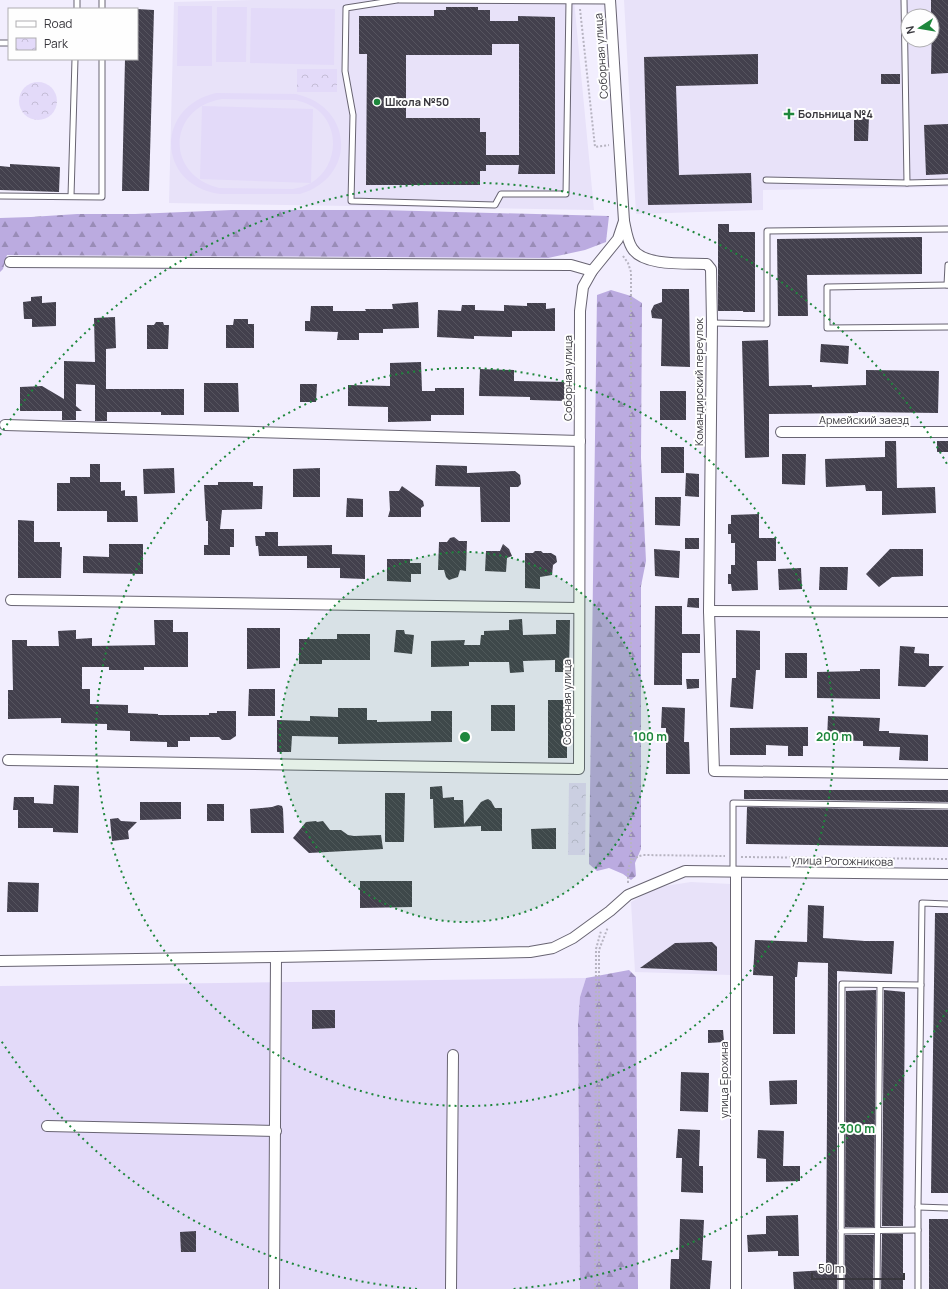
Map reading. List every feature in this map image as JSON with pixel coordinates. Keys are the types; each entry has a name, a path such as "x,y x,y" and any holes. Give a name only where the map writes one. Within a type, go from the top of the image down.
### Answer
{"street":[{"name":"Соборная улица","path":"8,760 579,769 580,312 583,287 592,271 618,239 624,221 610,1"},
{"name":"Командирский переулок","path":"624,221 629,242 633,250 639,256 659,262 707,264 711,269 712,323 709,611 714,771 948,774"},
{"path":"10,262 571,265 592,271"},
{"path":"5,425 580,441"},
{"name":"Армейский заезд","path":"781,432 948,432"},
{"path":"11,600 579,608"},
{"path":"709,611 948,612"},
{"name":"улица Рогожникова","path":"0,961 530,952 552,948 573,938 610,911 628,895 685,872 948,874"},
{"name":"улица Ерохина","path":"734,872 736,1289"},
{"path":"274,1289 276,957"},
{"path":"451,1289 453,1055"},
{"path":"47,1126 276,1131"}],"lane":[{"path":"569,1 566,194 501,194 495,205 351,201 353,115 345,71 346,8 398,0 610,1"},
{"path":"904,0 907,183"},
{"path":"72,196 76,60"},
{"path":"0,196 102,197 102,60"},
{"path":"766,180 907,183 948,182"},
{"path":"712,323 767,324 767,231 948,229"},
{"path":"948,265 948,285 828,287 827,328 948,327"},
{"path":"734,872 733,803 948,806"},
{"path":"918,1289 922,903 948,904"},
{"path":"841,1289 842,984 921,985"},
{"path":"877,1289 880,985"},
{"path":"918,1207 948,1208"},
{"path":"841,1231 918,1230"}],"path":[{"path":"579,1 594,147 609,145"},
{"path":"613,245 628,263 631,272 632,861"},
{"path":"628,895 628,870 632,861 636,857 643,856 948,859"},
{"path":"599,1289 599,950 608,926"},
{"path":"595,1289 596,949 602,929"}],"shaded area":[{"name":"Школа №50","path":"253,0 574,0 594,210 169,203 174,2"},
{"name":"Больница №4","path":"624,0 948,0 948,187 763,190 763,210 636,214"},
{"path":"691,882 731,884 730,975 635,972 631,902 658,887"}],"green space":[{"path":"178,6 212,6 212,66 177,66"},
{"path":"217,7 247,7 246,62 216,62"},
{"path":"251,8 335,9 334,65 250,63"},
{"path":"297,69 337,69 337,92 297,92"},
{"path":"34,82 42,82 54,91 57,101 54,111 48,117 42,120 34,120 22,111 19,105 19,97 28,85"},
{"path":"216,93 296,94 315,101 329,113 338,127 341,142 339,158 332,173 319,185 300,194 220,194 199,188 184,177 175,162 171,146 173,129 182,114 196,101","holes":["222,99 296,100 310,105 316,108 327,121 333,141 330,160 326,169 319,177 302,187 293,189 219,188 201,181 189,170 182,156 180,142 183,128 191,115 202,106"]},
{"path":"202,106 313,109 311,183 200,179"},
{"path":"232,210 382,210 609,216 606,242 585,250 548,258 7,255 3,269 0,272 0,218 77,214 135,214"},
{"path":"611,290 631,296 642,303 641,458 646,561 641,586 641,849 635,863 636,876 631,880 623,874 609,868 597,871 589,864 597,295"},
{"path":"569,783 586,783 585,855 568,855"},
{"path":"629,970 636,977 638,1289 580,1289 578,1024 580,997 586,978"},
{"path":"586,978 580,997 578,1024 580,1289 0,1289 0,986"}],"building":[{"path":"931,0 948,0 948,73 931,74 931,48 940,48 940,8 931,8"},
{"path":"446,7 478,7 478,10 490,10 490,21 518,21 518,16 555,17 555,174 518,174 519,165 486,165 486,171 480,171 480,185 366,185 367,54 359,54 359,16 434,16 434,10 446,10","holes":["492,44 519,44 519,155 486,155 486,132 480,132 480,118 406,118 406,55 492,55"]},
{"path":"138,9 154,10 149,191 122,191 125,60 138,60"},
{"path":"758,54 758,84 676,86 679,175 751,173 752,203 648,205 644,57"},
{"path":"881,74 900,74 900,84 881,84"},
{"path":"854,117 869,117 868,141 854,141"},
{"path":"948,124 948,174 926,175 924,125"},
{"path":"10,164 60,167 59,192 0,190 0,166 10,167"},
{"path":"718,224 729,224 729,232 755,232 755,312 718,311"},
{"path":"922,237 922,274 807,275 808,316 778,316 777,239"},
{"path":"662,289 689,289 690,367 661,366 662,319 652,318 651,311 654,305 662,302"},
{"path":"42,296 42,303 56,302 56,326 32,327 32,319 24,319 23,302 31,301 31,297"},
{"path":"418,302 419,328 383,329 383,333 359,333 359,340 337,340 338,332 305,331 305,321 310,321 311,306 333,306 333,311 366,311 365,309 393,309 392,304"},
{"path":"527,303 546,303 546,309 555,308 555,331 512,331 512,337 474,336 474,339 437,337 438,310 461,311 462,305 475,305 475,310 504,311 504,305 527,306"},
{"path":"115,317 116,348 106,349 106,389 184,389 184,415 161,415 161,412 107,412 107,421 95,421 95,385 76,384 76,406 82,411 76,411 76,420 62,420 62,411 20,411 20,387 42,386 64,399 64,361 95,362 94,318"},
{"path":"234,319 248,319 248,324 254,324 254,348 226,348 226,325 233,325"},
{"path":"156,322 163,322 164,325 169,325 168,349 147,349 147,325 154,325"},
{"path":"768,340 769,386 812,385 812,387 866,385 866,370 939,371 938,413 858,412 769,414 769,457 745,458 742,341"},
{"path":"821,344 849,346 848,364 820,362"},
{"path":"421,362 422,391 435,391 435,388 464,388 464,415 431,415 431,421 388,422 388,407 348,406 348,385 390,386 390,363"},
{"path":"480,369 514,370 514,381 567,382 566,401 530,400 530,397 479,396"},
{"path":"204,383 238,383 239,412 204,412"},
{"path":"300,384 317,384 316,402 300,402"},
{"path":"660,391 686,391 686,420 660,420"},
{"path":"885,441 896,441 897,488 935,487 936,513 882,515 882,491 866,491 865,485 826,487 825,459 885,457"},
{"path":"937,441 948,441 948,452 937,452"},
{"path":"661,447 684,447 684,473 661,473"},
{"path":"782,454 806,454 805,485 782,484"},
{"path":"90,464 100,464 100,482 121,482 121,491 125,490 125,496 137,496 138,522 107,522 107,511 57,511 57,483 70,483 70,477 90,477"},
{"path":"436,465 467,466 467,473 515,471 520,475 521,484 518,487 510,487 510,522 481,522 480,487 435,486"},
{"path":"174,468 175,493 144,494 143,469"},
{"path":"320,468 320,497 293,497 293,469"},
{"path":"686,473 699,474 699,497 685,496"},
{"path":"218,482 253,482 253,486 263,486 262,509 222,510 220,529 234,529 234,547 230,547 230,555 204,555 204,545 208,545 208,521 206,521 204,485 218,485"},
{"path":"402,486 423,501 424,506 421,508 421,517 388,517 390,510 389,491 399,491"},
{"path":"655,497 681,497 680,526 655,525"},
{"path":"347,498 363,499 363,517 346,517"},
{"path":"759,514 759,538 776,538 776,561 757,561 758,590 732,591 731,584 728,584 728,574 731,574 731,565 735,565 735,543 731,543 731,534 728,534 728,524 731,524 731,515"},
{"path":"18,520 34,521 34,542 60,542 60,547 62,547 61,578 18,578"},
{"path":"265,532 278,532 278,546 332,545 332,554 365,555 365,579 340,578 340,568 307,568 307,556 259,556 255,536 265,536"},
{"path":"454,537 459,541 467,541 466,571 460,570 458,577 449,580 446,577 444,570 438,570 439,542 447,542 450,538"},
{"path":"685,538 699,538 699,549 685,549"},
{"path":"109,544 143,544 143,574 83,573 83,556 109,557"},
{"path":"503,544 509,549 512,556 507,558 506,572 485,571 486,551 500,551"},
{"path":"654,549 680,551 679,578 655,576"},
{"path":"890,549 923,549 923,576 892,577 879,587 866,574"},
{"path":"535,551 551,553 556,556 557,562 553,565 552,575 540,577 540,589 525,588 525,553 533,553"},
{"path":"387,559 410,559 410,563 421,563 421,574 411,574 411,582 387,581"},
{"path":"820,567 848,567 847,590 819,590"},
{"path":"801,568 802,589 779,590 778,569"},
{"path":"688,598 699,598 699,608 687,607"},
{"path":"655,606 682,606 682,634 700,634 700,653 682,653 682,685 654,685"},
{"path":"522,619 523,635 556,634 556,620 570,620 569,672 555,672 555,660 523,661 524,672 510,673 509,662 469,662 469,666 431,667 431,641 465,640 464,645 480,645 481,635 484,635 484,631 509,630 509,620"},
{"path":"154,620 173,620 173,632 188,632 188,667 144,667 144,670 109,670 109,667 82,667 82,689 90,689 90,704 128,705 128,713 158,715 209,715 209,713 217,713 217,711 236,711 236,736 230,740 222,740 219,737 190,737 190,741 178,741 178,747 167,747 167,742 130,741 130,731 107,730 107,724 61,723 61,718 8,719 8,690 13,690 12,640 27,640 27,646 59,646 58,631 76,630 76,639 92,638 92,646 155,645"},
{"path":"247,628 280,628 280,668 247,669"},
{"path":"396,630 404,630 405,634 414,635 412,654 394,652"},
{"path":"736,630 760,631 760,670 756,670 753,709 730,707 732,678 736,678"},
{"path":"337,634 370,634 370,660 322,660 322,664 299,664 299,639 337,639"},
{"path":"900,646 915,647 914,653 929,654 929,666 944,666 925,687 898,686"},
{"path":"785,653 807,653 807,678 785,678"},
{"path":"860,669 880,669 880,699 817,698 817,672 860,671"},
{"path":"686,679 699,679 699,688 687,689"},
{"path":"249,689 275,689 275,716 248,716"},
{"path":"548,700 567,700 567,758 548,758"},
{"path":"491,705 515,705 515,731 491,731"},
{"path":"662,707 685,708 684,742 689,742 690,774 666,774 666,728 661,728"},
{"path":"338,708 367,708 367,720 377,720 377,722 431,721 431,711 452,711 452,742 338,744 338,737 292,736 291,752 277,752 277,720 310,721 310,716 338,717"},
{"path":"828,716 880,718 879,731 928,735 928,761 899,760 900,747 863,746 863,741 827,740"},
{"path":"808,727 808,746 803,746 803,756 788,756 788,746 766,745 766,755 730,755 730,728"},
{"path":"54,785 79,786 78,833 53,832 53,828 18,828 18,810 13,810 14,797 34,797 34,803 53,804"},
{"path":"442,786 443,798 454,797 454,800 463,800 464,824 481,802 485,800 488,799 491,801 495,808 502,808 502,831 481,831 481,826 434,828 433,799 430,799 430,787"},
{"path":"744,790 948,790 948,802 744,799"},
{"path":"385,793 405,793 404,842 385,842"},
{"path":"140,802 181,802 181,819 140,820"},
{"path":"207,804 224,804 224,821 207,821"},
{"path":"278,805 282,806 283,809 284,833 251,833 250,809"},
{"path":"747,807 948,810 948,847 746,844"},
{"path":"118,818 121,821 137,822 128,831 129,839 112,841 110,819"},
{"path":"323,821 330,830 341,830 348,835 381,835 383,849 309,853 293,838 306,822"},
{"path":"556,828 556,849 532,849 531,829"},
{"path":"360,881 412,881 412,907 360,908"},
{"path":"8,882 39,883 38,912 7,912"},
{"path":"808,905 824,906 823,938 865,941 894,941 892,974 837,971 837,1289 794,1289 793,1272 826,1270 828,963 798,962 797,977 795,977 795,1034 773,1034 773,976 753,975 755,940 807,942"},
{"path":"935,913 948,913 948,1193 931,1193"},
{"path":"712,942 717,947 717,971 640,968 675,943"},
{"path":"876,990 874,1227 845,1227 846,991"},
{"path":"884,990 905,992 903,1226 882,1226"},
{"path":"312,1010 335,1010 335,1028 312,1029"},
{"path":"708,1030 723,1030 724,1042 708,1043"},
{"path":"681,1072 709,1073 708,1112 680,1111"},
{"path":"797,1080 797,1104 770,1105 769,1081"},
{"path":"678,1129 700,1130 699,1166 703,1166 703,1193 681,1192 682,1158 676,1158"},
{"path":"758,1130 784,1131 783,1166 800,1166 800,1181 766,1182 766,1159 757,1158"},
{"path":"798,1215 799,1256 778,1256 778,1251 748,1252 747,1235 766,1234 766,1216"},
{"path":"680,1219 704,1220 702,1260 712,1261 710,1289 670,1289 671,1259 679,1259"},
{"path":"929,1219 948,1219 948,1289 929,1289"},
{"path":"196,1231 196,1252 181,1252 180,1232"},
{"path":"882,1234 903,1234 903,1289 881,1289"},
{"path":"845,1235 874,1235 873,1289 845,1289"}],"place":[{"name":"Школа №50","path":"377,102"},
{"name":"Больница №4","path":"789,114"}]}
